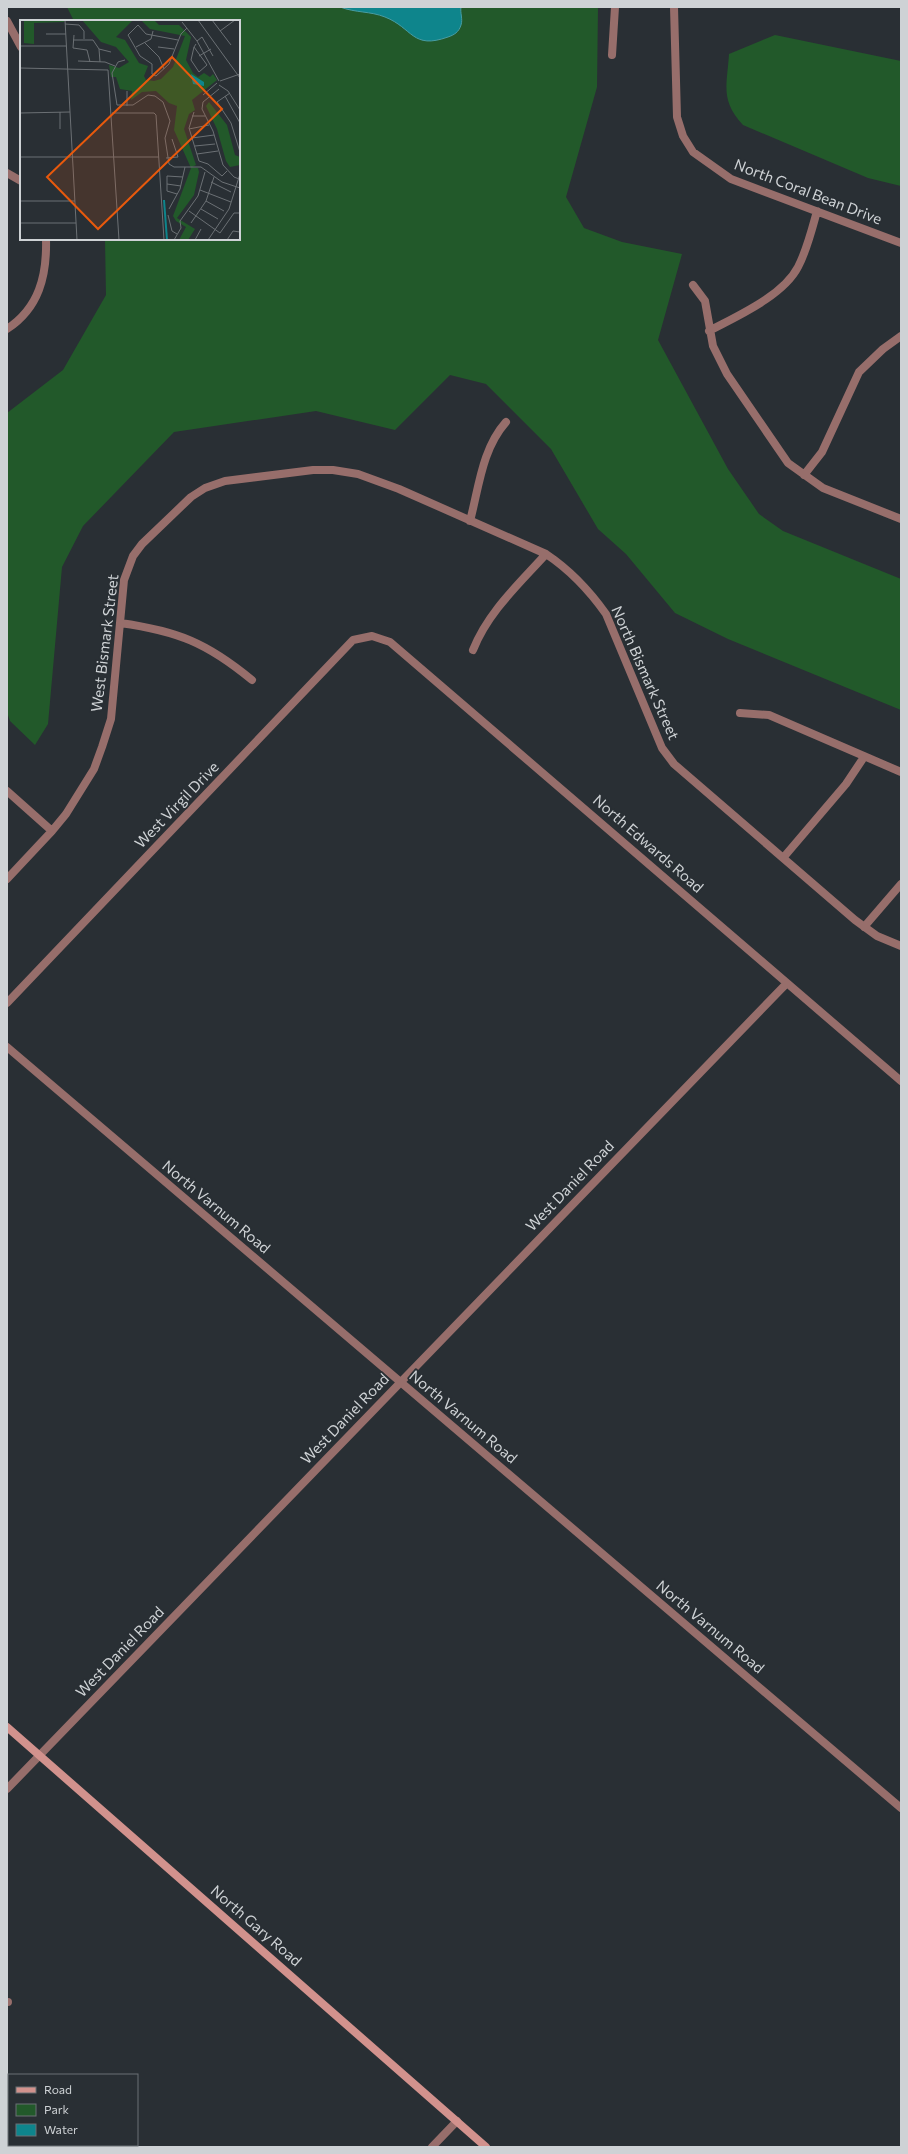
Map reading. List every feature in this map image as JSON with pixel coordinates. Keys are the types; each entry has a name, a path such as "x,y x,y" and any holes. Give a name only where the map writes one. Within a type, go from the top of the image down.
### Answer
{"street":[{"path":"612,55 615,7"},
{"name":"North Coral Bean Drive","path":"674,7 677,117 683,136 692,152 731,179 901,242"},
{"path":"7,21 20,45"},
{"path":"7,173 20,180"},
{"path":"709,331 748,310 771,295 788,281 798,267 817,211"},
{"path":"7,329 17,323 31,308 41,288 46,267 46,240"},
{"path":"693,284 705,301 709,331 713,346 727,374 788,464 823,488 901,519"},
{"path":"804,475 822,452 859,372 883,349 901,336"},
{"path":"470,522 488,448 497,432 506,422"},
{"name":"West Bismark Street","path":"7,879 52,831 78,797 94,769 111,719 124,580 133,556 142,544 191,497 205,488 225,481 320,470 358,474 399,489"},
{"name":"North Bismark Street","path":"399,489 470,522 546,554 564,566 577,579 606,614 659,742 674,764 864,927 877,936 901,946"},
{"path":"473,650 479,633 488,619 546,554"},
{"path":"120,623 151,627 179,635 226,658 252,680"},
{"name":"North Edwards Road","path":"372,636 390,642 901,1081"},
{"name":"West Virgil Drive","path":"7,1003 353,640 372,636"},
{"path":"740,713 769,715 901,772"},
{"path":"783,858 846,784 864,757"},
{"path":"7,791 52,831"},
{"path":"864,927 901,884"},
{"name":"West Daniel Road","path":"7,1789 787,983"},
{"name":"North Varnum Road","path":"7,1047 901,1808"},
{"name":"North Gary Road","path":"7,1726 486,2147"},
{"path":"432,2147 457,2121"}],"green space":[{"path":"67,7 598,7 597,87 566,197 584,228 622,242 682,254 658,340 728,469 759,514 783,531 901,579 901,710 728,639 675,613 626,554 598,529 551,449 486,384 450,375 395,430 316,411 174,432 83,526 62,567 48,724 35,745 10,721 7,712 7,413 63,370 106,295 105,240 240,240 240,20 74,20"},
{"path":"775,35 901,61 901,186 868,178 743,125 731,108 728,100 726,84 729,54"}],"water":[{"path":"340,7 461,7 462,23 456,33 448,37 427,41 414,36 385,17"}]}
